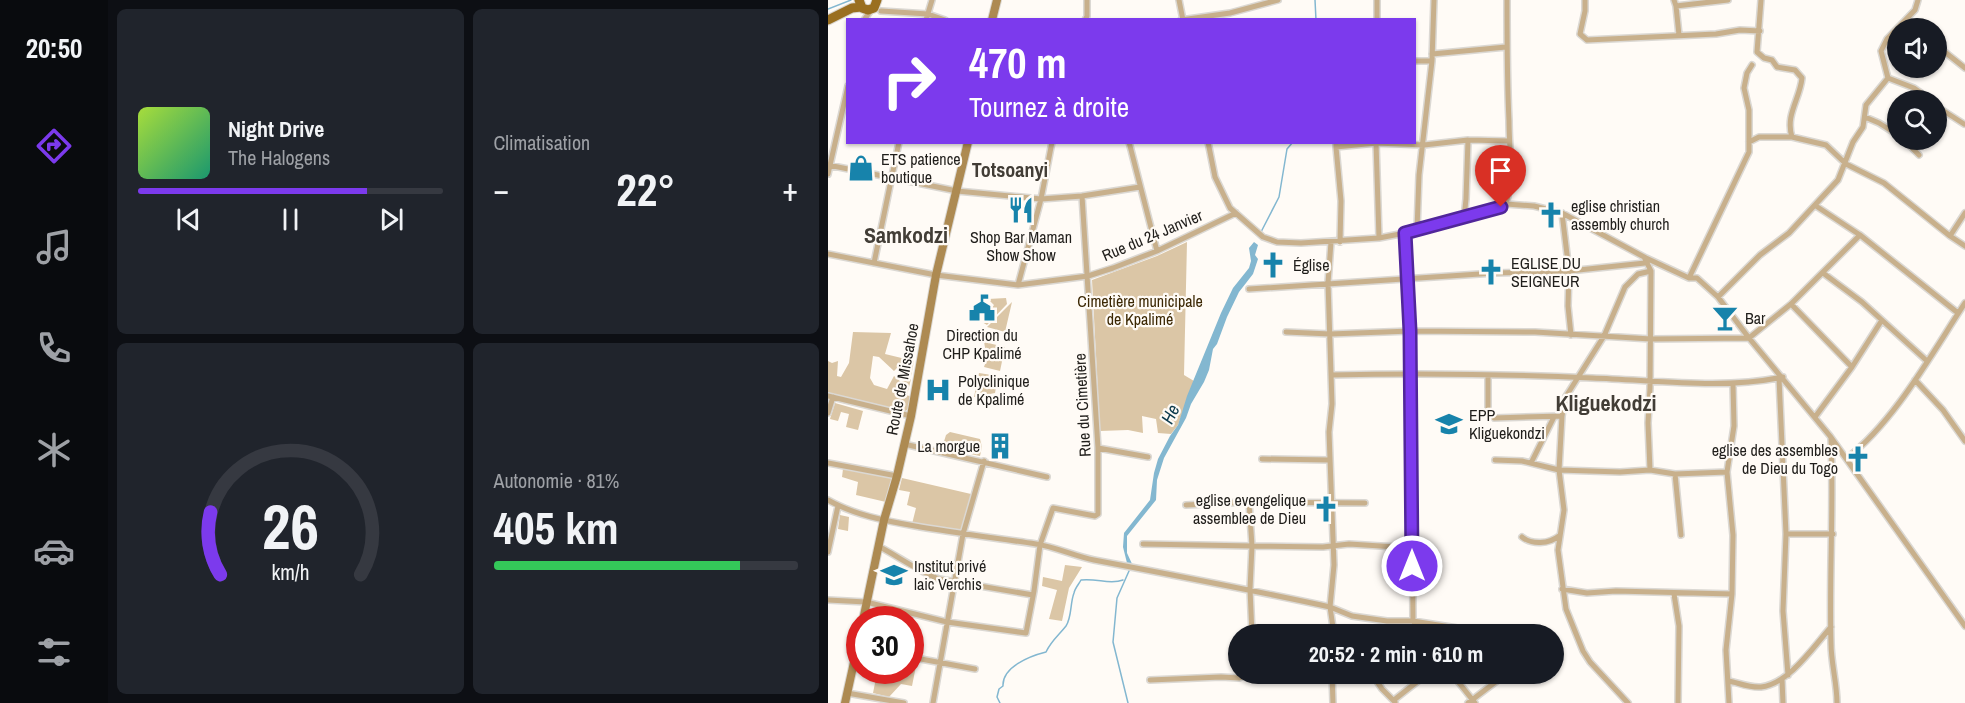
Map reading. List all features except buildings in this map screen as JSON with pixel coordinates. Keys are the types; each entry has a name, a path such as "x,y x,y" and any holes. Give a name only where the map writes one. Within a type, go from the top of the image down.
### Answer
{"main road":[{"path":"992,18 997,0"},
{"path":"828,20 868,7"},
{"name":"Route de Missahoe","path":"865,606 880,547 884,520 911,416 936,275 968,144"},
{"path":"845,703 849,684"}],"street":[{"path":"868,7 927,17 932,0"},
{"path":"1087,0 1087,18"},
{"path":"1179,0 1182,18"},
{"path":"1198,18 1231,16 1278,0"},
{"path":"1377,0 1377,18"},
{"path":"1417,230 1419,174 1432,57 1434,0"},
{"path":"1506,204 1511,188 1506,47 1507,0"},
{"path":"1585,0 1580,34 1587,40 1716,34 1740,30 1760,31"},
{"path":"1678,35 1675,3 1728,0"},
{"path":"1908,18 1915,10 1918,0"},
{"path":"1761,1 1757,52 1764,58 1772,60 1777,67 1795,70 1803,78 1790,117 1789,127 1792,137"},
{"path":"1887,39 1881,51 1887,74"},
{"path":"1416,61 1506,47"},
{"path":"1947,54 1965,68"},
{"path":"1689,278 1749,152 1749,110 1744,88 1747,73 1752,65"},
{"path":"1718,297 1760,255 1789,233 1838,180 1853,142 1863,127 1866,105 1888,78 1917,90"},
{"path":"828,174 846,92"},
{"path":"1947,113 1964,124"},
{"path":"1865,117 1887,128"},
{"path":"1749,142 1759,137 1792,137 1826,145 1846,164 1884,183 1965,246"},
{"path":"1400,144 1424,145 1468,140 1509,141"},
{"path":"1464,218 1468,140"},
{"path":"874,264 898,144"},
{"path":"1018,285 1041,199 1052,144"},
{"path":"1130,144 1157,251"},
{"path":"1208,144 1215,177 1230,208 1261,235 1286,244 1378,238 1464,218 1506,204 1534,206 1562,213 1645,260 1689,278 1697,278 1718,297 1847,458 1965,626"},
{"path":"1340,242 1341,201 1336,145 1356,144"},
{"path":"1376,144 1378,238"},
{"path":"1914,150 1919,155"},
{"path":"829,165 957,191 1041,199 1082,196 1140,186"},
{"name":"Rue du Cimetière","path":"1040,545 1053,508 1095,516 1098,514 1098,448 1082,196"},
{"path":"1816,206 1860,235 1958,313"},
{"name":"Rue du 24 Janvier","path":"828,254 936,275 1018,285 1088,276 1157,251 1236,213"},
{"path":"1562,213 1569,271 1568,306 1572,335"},
{"path":"1950,236 1965,213"},
{"path":"1405,233 1410,331 1413,621 1415,624"},
{"path":"1286,332 1330,334 1410,331 1535,332 1651,339 1749,338 1791,304 1860,235"},
{"path":"1331,242 1328,283 1332,375 1329,460 1334,565 1330,607 1333,624"},
{"path":"1250,289 1495,273 1569,271 1645,260"},
{"path":"1645,260 1651,271 1648,423 1650,470"},
{"path":"1628,703 1590,662 1583,651 1566,609 1558,550 1564,510 1559,470 1565,398 1604,336 1625,287 1638,274 1651,271"},
{"path":"1823,273 1862,302 1927,361"},
{"path":"1847,458 1864,445 1916,380 1965,303"},
{"path":"1791,304 1852,367"},
{"path":"1815,417 1852,367 1882,320"},
{"path":"1332,375 1578,377 1732,384 1781,378"},
{"path":"1488,376 1488,412 1494,418 1562,417"},
{"path":"1781,378 1786,534 1783,610 1784,703"},
{"path":"1916,380 1943,410 1965,441"},
{"path":"1729,703 1726,650 1732,594 1733,535 1727,472 1734,426 1732,384"},
{"path":"828,413 830,396 911,416"},
{"path":"1531,463 1554,417"},
{"path":"1830,436 1833,534 1831,645 1837,703"},
{"path":"904,444 1047,477"},
{"path":"1098,448 1148,457"},
{"path":"1262,459 1329,460"},
{"path":"1495,460 1531,463 1559,470 1620,472 1650,470 1674,474 1727,472"},
{"path":"933,703 963,534 984,461"},
{"path":"828,463 897,476"},
{"path":"1674,474 1681,535"},
{"path":"828,500 838,506 884,520 1040,545 1086,558 1221,586 1250,589 1330,607 1352,616 1432,624"},
{"path":"1249,502 1252,546 1252,624"},
{"path":"1186,505 1249,502 1365,503"},
{"path":"828,552 838,506"},
{"path":"1786,534 1833,534"},
{"path":"1522,537 1532,542 1543,542 1556,539 1560,535"},
{"path":"1143,544 1333,546 1349,544 1412,548"},
{"path":"828,600 866,602 947,622 1026,633 1040,545"},
{"path":"880,547 908,561 927,575 939,579 1033,596"},
{"path":"1562,589 1587,593 1616,591 1732,594"},
{"path":"1674,594 1679,626 1678,703"},
{"path":"1729,681 1759,687 1773,684 1785,677 1831,627"},
{"path":"924,659 975,669"},
{"path":"1150,680 1228,677"},
{"path":"1332,684 1333,703"},
{"path":"1379,684 1395,702 1416,684"},
{"path":"1459,684 1472,702 1494,684"},
{"path":"847,693 904,703"}],"green space":[{"name":"Cimetière municipale de Kpalimé","path":"1187,242 1184,375 1194,381 1178,425 1171,434 1158,433 1156,419 1142,416 1143,433 1128,430 1100,431 1092,280 1157,256"},
{"path":"1006,298 1007,304 987,325 982,322 994,305 988,299"},
{"path":"1012,302 1005,332 987,327"},
{"path":"853,332 891,333 885,354 914,361 911,376 906,367 898,367 894,371 879,357 873,356 870,378 874,385 887,389 894,376 901,382 911,379 907,395 911,397 908,409 903,413 828,393 828,361 832,363 838,361 837,376 841,377 849,363"},
{"path":"984,342 1005,347 1000,371 984,367 987,358"},
{"path":"979,373 998,376 995,393 974,397"},
{"path":"835,403 863,411 858,430 846,427 849,414 841,412 838,421 830,419"},
{"path":"950,432 980,439 982,447 980,456 942,448 946,435"},
{"path":"843,469 890,476 892,478 886,502 856,495 858,482 842,477"},
{"path":"902,478 971,494 962,537 911,528 916,508 907,505 910,492 899,490"},
{"path":"840,515 849,517 848,531 838,529"},
{"path":"1065,565 1082,567 1069,588 1062,621 1049,619 1057,590 1042,586 1043,577 1062,581"},
{"path":"875,684 901,684 889,697 873,693"}],"water":[{"path":"1254,242 1258,245 1255,255 1258,259 1253,274 1239,292 1213,349 1204,382 1164,458 1157,480 1156,500 1127,536 1127,553 1133,566 1132,571 1129,571 1123,547 1124,533 1150,500 1158,459 1178,425 1187,396 1221,313 1233,288 1249,268 1251,261 1249,248"}],"waterway":[{"path":"828,9 851,0"},
{"name":"He","path":"1315,0 1316,18"},
{"name":"He","path":"1261,232 1279,197 1287,149 1291,144"},
{"name":"He","path":"1128,703 1113,642 1117,598 1129,571"},
{"path":"1000,703 997,697 1007,673 1018,663 1046,652 1066,626 1075,591 1081,580 1113,582 1123,580"}],"place":[{"name":"ETS patience boutique","path":"861,168"},
{"name":"Shop Bar Maman Show Show","path":"1021,210"},
{"name":"eglise christian assembly church","path":"1551,215"},
{"name":"Église","path":"1273,265"},
{"name":"EGLISE DU SEIGNEUR","path":"1491,272"},
{"name":"Direction du CHP Kpalimé","path":"982,308"},
{"name":"Bar","path":"1725,318"},
{"name":"Polyclinique de Kpalimé","path":"938,390"},
{"name":"EPP Kliguekondzi","path":"1449,424"},
{"name":"La morgue","path":"1000,446"},
{"name":"eglise des assembles de Dieu du Togo","path":"1858,459"},
{"name":"eglise evengelique assemblee de Dieu","path":"1326,509"},
{"name":"Institut privé laic Verchis","path":"894,575"}],"district":[{"name":"Totsoanyi","path":"1010,169"},
{"name":"Samkodzi","path":"906,235"},
{"name":"Kliguekodzi","path":"1606,403"}],"route":[{"path":"1412,566 1410,331 1405,233 1501,207"}]}
